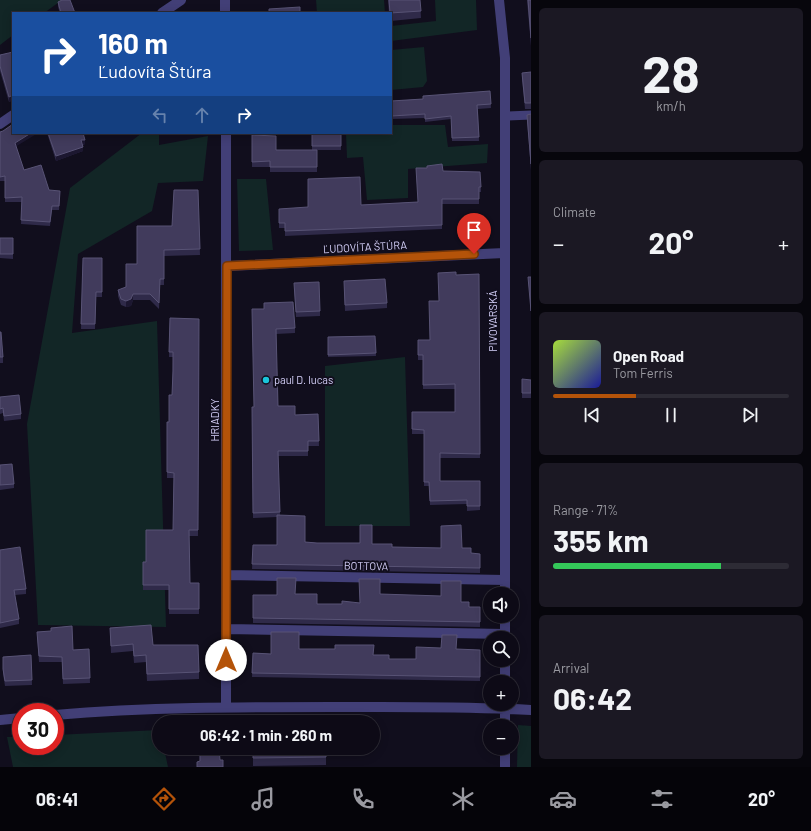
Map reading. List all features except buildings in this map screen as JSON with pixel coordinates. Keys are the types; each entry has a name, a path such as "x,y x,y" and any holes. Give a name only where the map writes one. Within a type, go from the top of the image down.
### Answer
{"street":[{"path":"163,12 181,0"},
{"path":"225,0 225,12"},
{"name":"PIVOVARSKÁ","path":"499,0 505,58 505,587"},
{"path":"0,124 12,116"},
{"name":"HRIADKY","path":"226,134 226,707"},
{"name":"ĽUDOVÍTA ŠTÚRA","path":"227,266 504,253"},
{"name":"BOTTOVA","path":"226,575 505,580"},
{"path":"226,629 483,635"},
{"path":"64,714 158,708 483,706"},
{"path":"519,708 531,710"},
{"path":"0,720 12,719"},
{"path":"505,755 505,767"}],"lane":[{"path":"505,116 531,115"}],"green space":[{"path":"0,0 62,0 45,12 12,12 12,36 0,45"},
{"path":"316,0 384,0 385,12 317,12"},
{"path":"435,0 476,0 477,30 392,41 392,26 436,21"},
{"path":"424,47 427,81 423,87 392,90 392,50"},
{"path":"392,125 445,125 448,147 488,144 487,163 408,169 408,198 367,200 363,157 347,158 346,134 392,134"},
{"path":"141,134 159,134 159,145 208,136 203,181 158,183 152,211 78,254 72,333 157,321 166,627 38,625 27,424 70,188"},
{"path":"237,179 266,179 273,250 239,251"},
{"path":"405,357 410,526 325,526 325,366"},
{"path":"519,725 531,726 531,767 517,767 517,755 519,755"},
{"path":"152,730 152,755 165,755 168,767 13,767 7,737 12,737 12,755 64,755 64,735"}],"place":[{"name":"paul D. lucas","path":"266,380"}],"route":[{"path":"226,660 227,266 474,254"}]}
